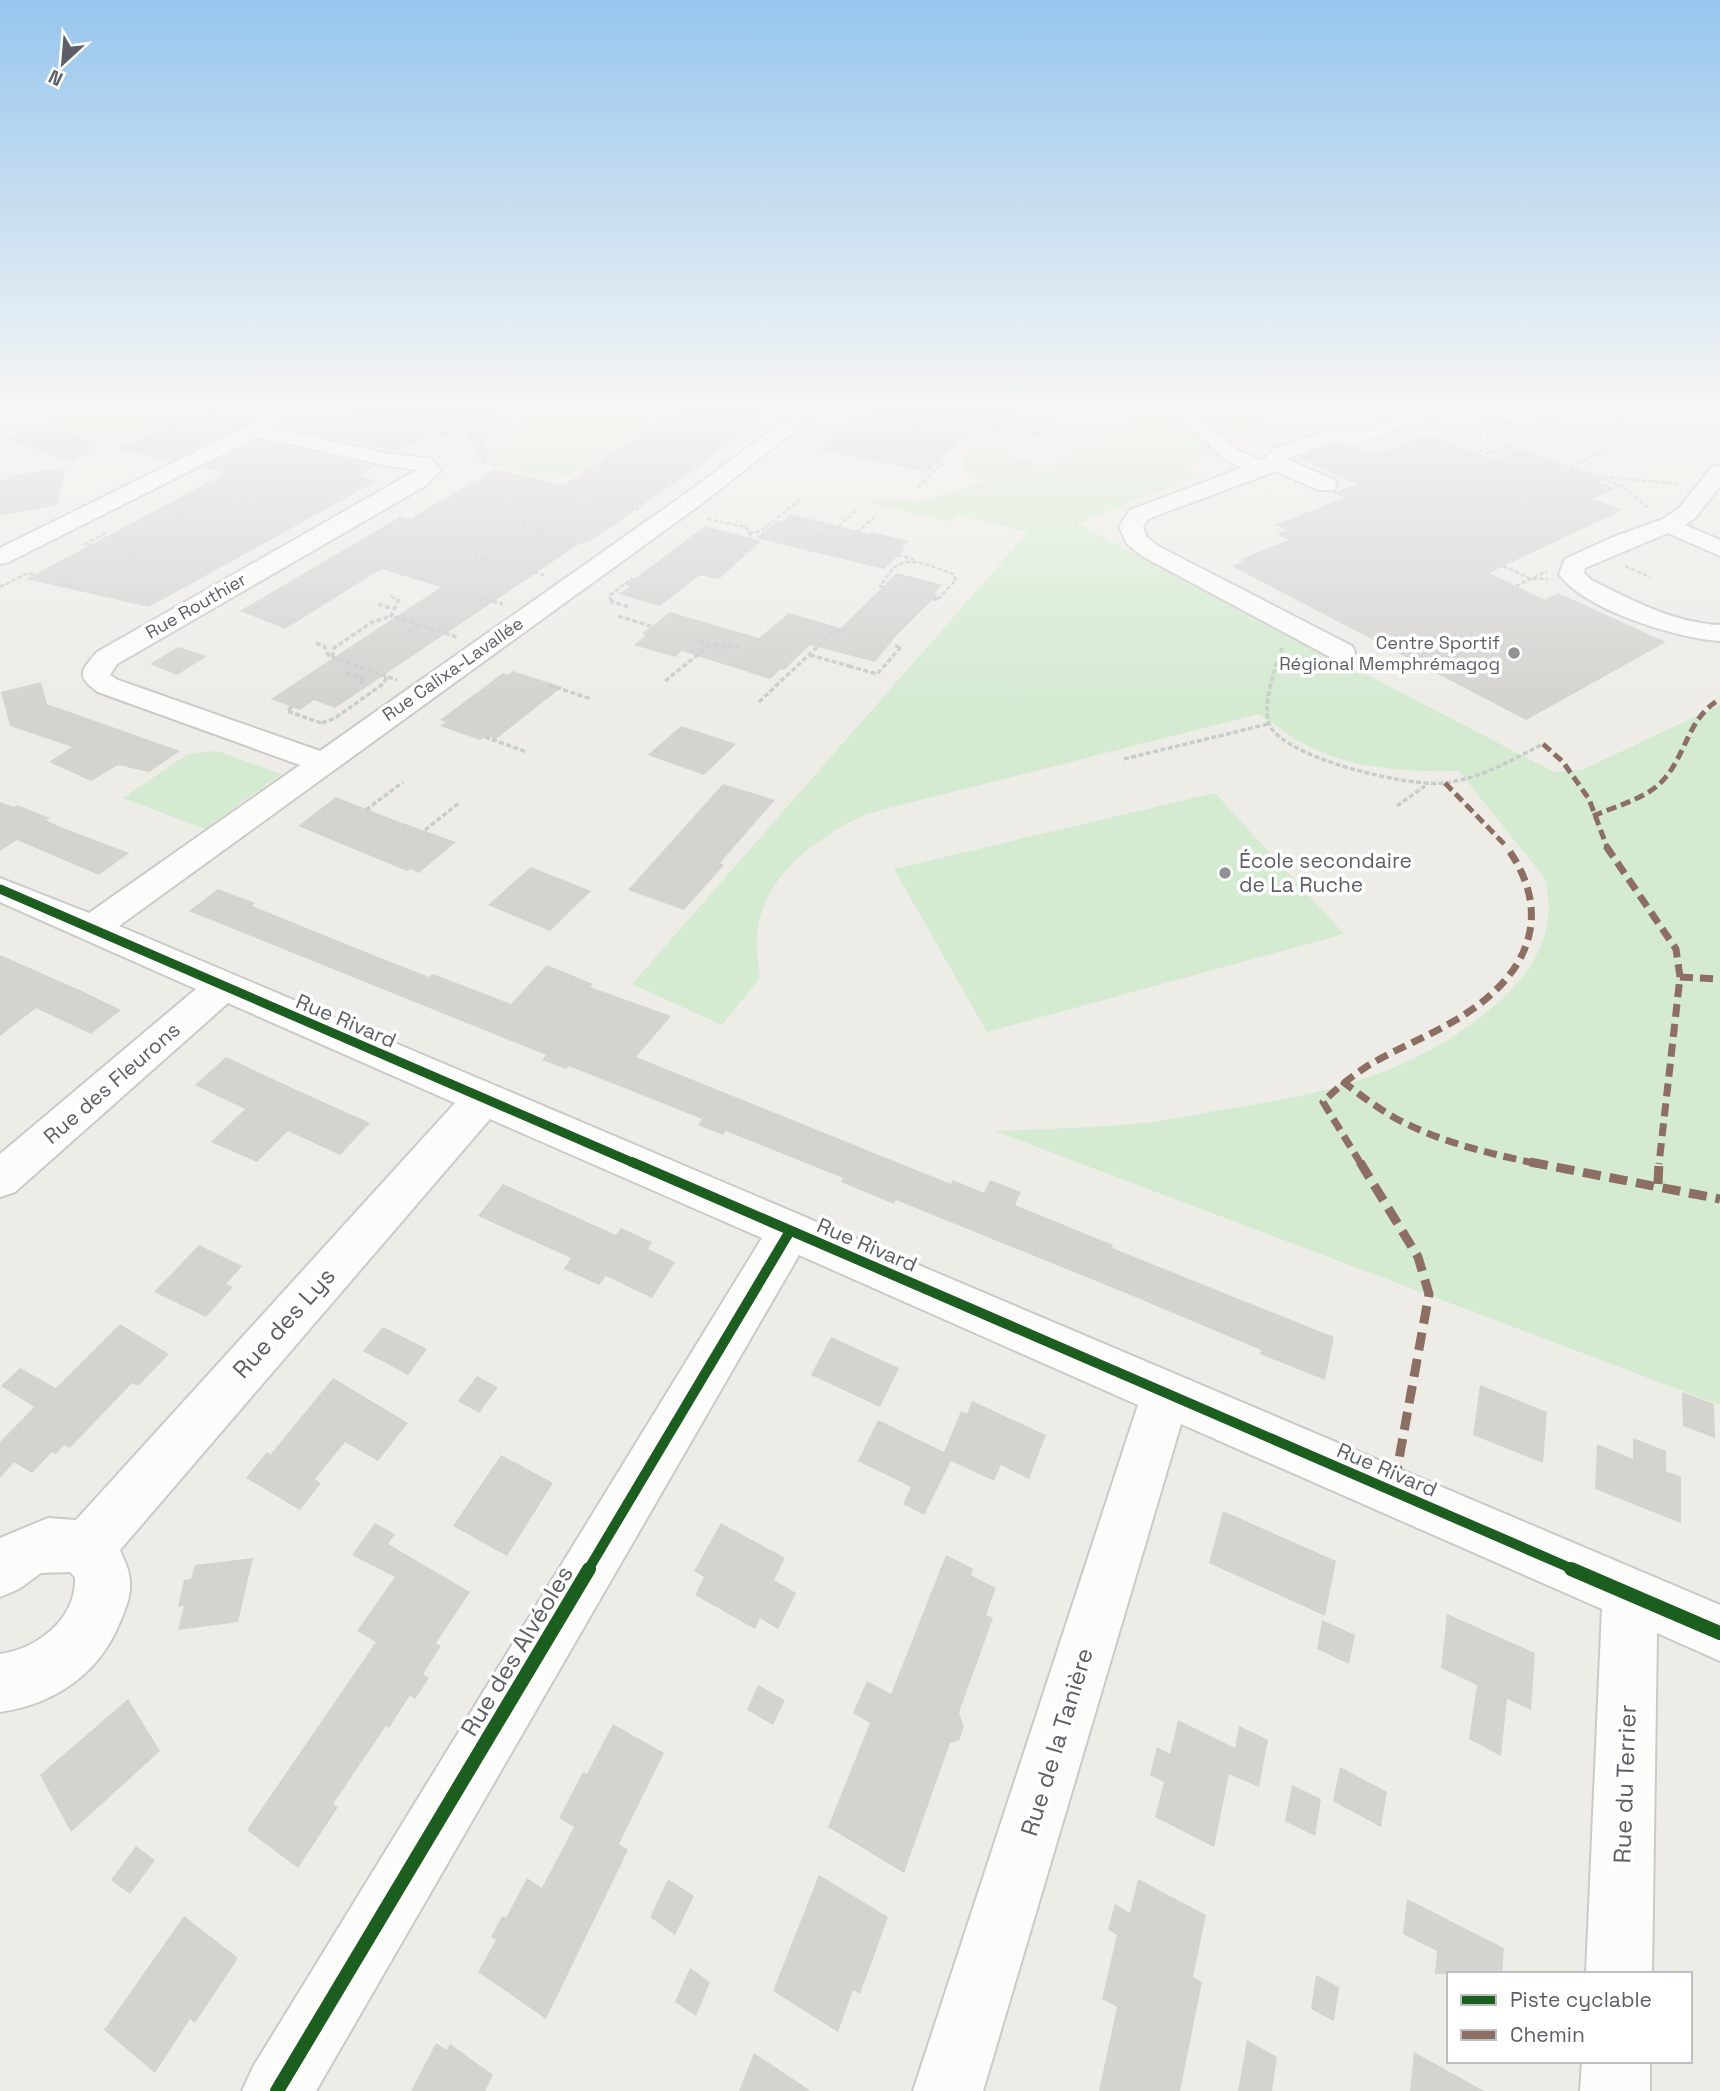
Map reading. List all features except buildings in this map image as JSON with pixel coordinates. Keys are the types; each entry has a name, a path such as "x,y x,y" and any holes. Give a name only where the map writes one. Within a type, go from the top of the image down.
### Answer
{"street":[{"path":"0,557 101,506"},
{"name":"Rue Routhier","path":"322,762 108,687 96,678 96,671 107,658 373,506"},
{"name":"Rue Calixa-Lavallée","path":"91,929 684,506"},
{"path":"1163,506 1133,521 1131,533 1141,545 1342,652"},
{"path":"1693,506 1672,524 1621,542 1574,565 1570,574 1582,585 1673,625 1694,631 1720,633"},
{"path":"1672,524 1680,532 1720,549"},
{"path":"0,540 30,541"},
{"name":"Rue Rivard","path":"0,889 1720,1633"},
{"name":"Rue des Fleurons","path":"0,1179 223,987"},
{"name":"Rue des Lys","path":"86,1548 483,1099"},
{"name":"Rue des Alvéoles","path":"277,2091 790,1231"},
{"name":"Rue de la Tanière","path":"948,2091 1166,1394"},
{"path":"0,1570 34,1548 71,1543 86,1548 96,1558 103,1590 88,1629 53,1665 33,1676 0,1683"},
{"name":"Rue du Terrier","path":"1619,1972 1630,1594"},
{"path":"1615,2091 1616,2063"}],"path":[{"path":"749,533 761,531 771,525 793,506"},
{"path":"1645,506 1672,524"},
{"path":"826,537 856,510"},
{"path":"816,536 852,543 852,536 877,515"},
{"path":"179,519 190,522"},
{"path":"703,519 746,527 751,537 737,548 727,549"},
{"path":"523,527 550,534"},
{"path":"92,545 85,544 107,532"},
{"path":"119,552 129,554"},
{"path":"467,553 500,563"},
{"path":"898,555 914,559 910,563"},
{"path":"883,587 880,586 899,564 910,563 953,574 956,580 937,600 933,600"},
{"path":"1503,566 1531,579"},
{"path":"1516,586 1549,570"},
{"path":"0,587 28,573 36,575"},
{"path":"630,607 612,602 609,596 633,578"},
{"path":"62,583 74,586"},
{"path":"467,594 533,612"},
{"path":"391,596 400,599 391,616"},
{"path":"378,604 393,609"},
{"path":"332,657 334,648 372,622 391,616 485,646"},
{"path":"618,616 652,626"},
{"path":"408,632 419,625"},
{"path":"1299,629 1283,646 1275,663 1268,724 1274,732 1295,747 1318,758 1406,783 1426,785 1445,783 1481,772 1543,744"},
{"path":"759,702 835,630 843,632"},
{"path":"699,640 743,647"},
{"path":"316,643 324,646 332,657 424,690"},
{"path":"665,681 711,644"},
{"path":"809,655 877,674 901,647 895,646"},
{"path":"793,662 800,664"},
{"path":"357,666 345,674 365,680 360,683"},
{"path":"322,723 335,718 374,691 387,677"},
{"path":"550,685 591,699"},
{"path":"292,707 287,710 359,736"},
{"path":"1124,759 1268,724"},
{"path":"485,737 527,752"},
{"path":"366,810 403,782"},
{"path":"1397,806 1426,785"},
{"path":"425,830 459,803"}],"green space":[{"path":"881,506 1123,506 1077,524 1554,772 1582,770 1720,705 1720,1405 995,1131 1154,1122 1303,1095 1374,1075 1407,1062 1471,1024 1502,999 1535,959 1547,928 1549,911 1544,877 1459,771 1417,771 1354,763 1314,749 1259,714 866,814 808,849 777,882 766,901 759,922 757,946 760,978 722,1025 632,984 1028,532 957,515 951,522"},
{"path":"217,751 281,774 205,829 123,798 188,754"},
{"path":"1215,793 1344,934 987,1032 894,869"}],"marked path":[{"path":"1593,816 1642,795 1659,784 1672,768 1694,723 1709,705 1720,699"},
{"path":"1543,744 1563,762 1589,799 1603,841 1676,949 1680,977 1660,1139 1658,1184"},
{"path":"1393,1492 1429,1294 1418,1257 1323,1102 1337,1088 1368,1066 1477,1007 1514,971 1526,950 1532,927 1532,904 1525,879 1497,834 1445,783"},
{"path":"1680,977 1720,979"},
{"path":"1342,1081 1395,1118 1451,1141 1527,1161 1720,1199"}],"cycle path":[{"path":"0,889 1720,1633"},
{"path":"277,2091 790,1231"}],"place":[{"name":"Centre Sportif Régional Memphrémagog","path":"1514,653"},
{"name":"École secondaire de La Ruche","path":"1225,873"}]}
